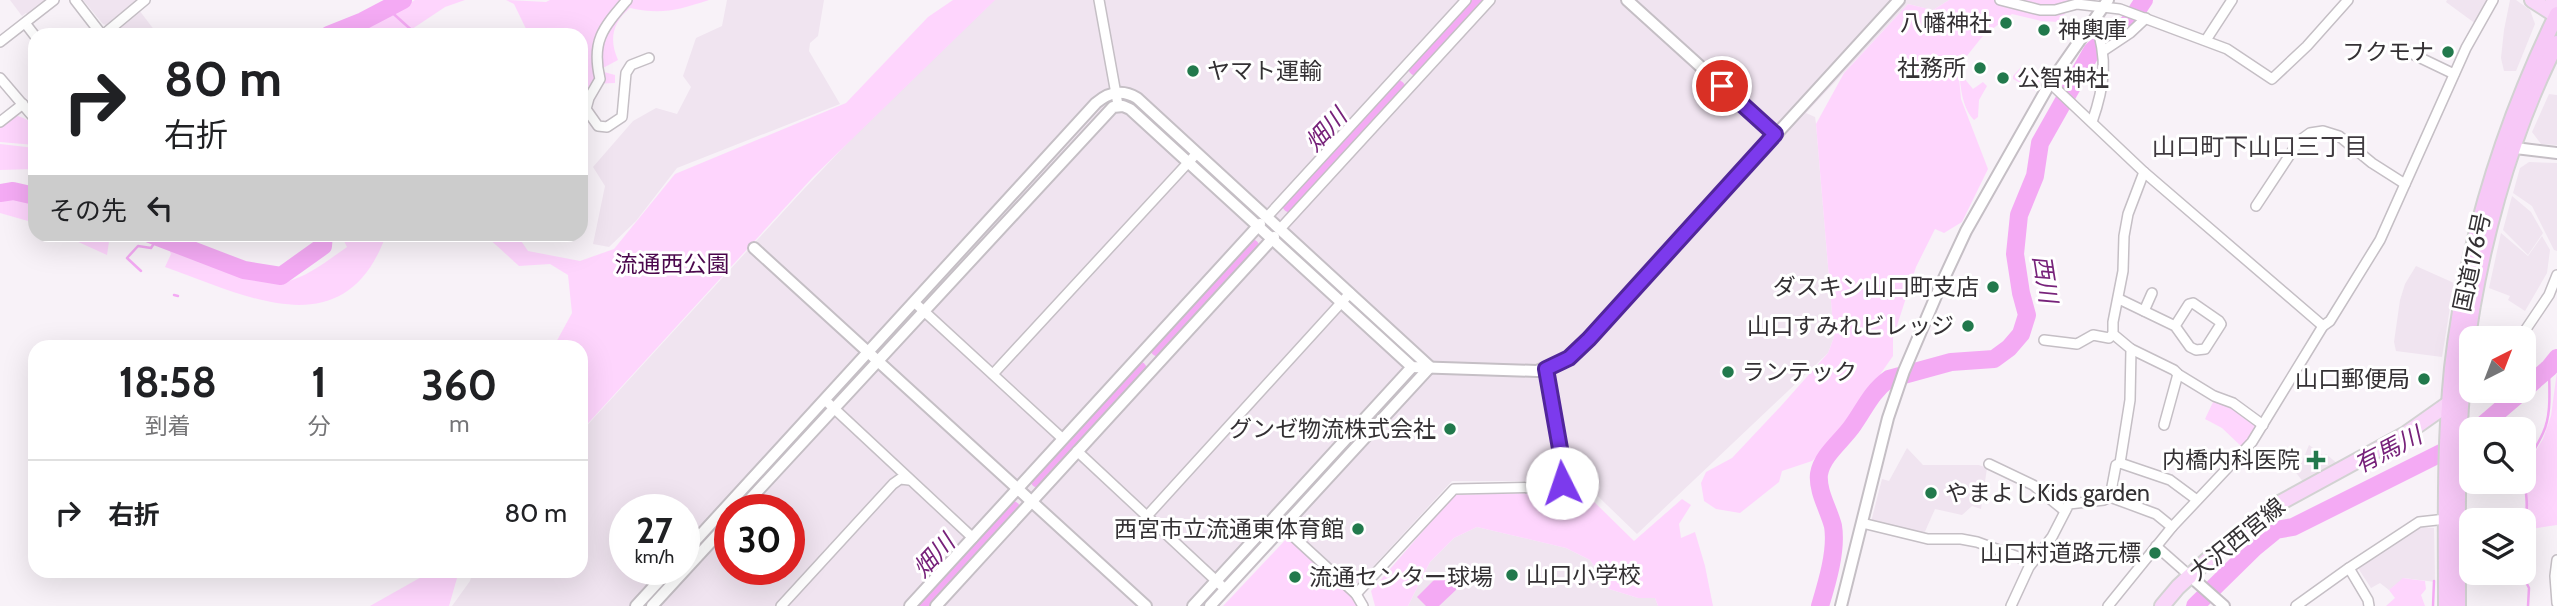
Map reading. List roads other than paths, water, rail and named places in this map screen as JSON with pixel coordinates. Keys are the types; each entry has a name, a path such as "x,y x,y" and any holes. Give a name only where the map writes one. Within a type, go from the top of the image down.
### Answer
{"highway":[{"name":"国道176号","path":"2461,326 2461,306 2473,245 2507,147 2519,98 2557,15"},
{"name":"国道176号","path":"2507,147 2557,43"},
{"name":"国道176号","path":"2446,606 2446,519 2459,400"},
{"name":"国道176号","path":"2452,464 2458,606"}],"main road":[{"path":"2532,0 2557,15"},
{"name":"大沢西宮線","path":"2162,606 2240,532 2276,505 2404,435 2459,400"}],"street":[{"path":"0,42 54,0"},
{"path":"75,0 97,28"},
{"path":"111,28 145,0"},
{"path":"588,102 600,79 596,60 599,37 606,24 627,0"},
{"path":"1099,0 1118,105"},
{"path":"911,606 1466,0"},
{"path":"936,606 1490,0"},
{"path":"1627,0 1775,134"},
{"path":"755,494 1107,110 1118,105 1130,108 1412,367 1528,372 1546,369 1569,358 1589,339 1899,0"},
{"path":"2000,0 2019,7 2040,10 2104,2 2227,49 2272,79 2307,46 2348,0"},
{"path":"2206,40 2232,0"},
{"path":"2108,606 2172,527 2252,442 2323,326 2330,321 2380,240 2454,74 2493,0"},
{"path":"1842,606 1888,418 1904,371 1966,230 2050,83 2095,21 2104,2"},
{"path":"2102,46 2130,33 2144,17"},
{"path":"2092,122 2105,76 2102,46 2095,21"},
{"path":"24,23 28,28"},
{"path":"2406,51 2454,74"},
{"path":"588,112 598,126 607,127 622,117 626,73 631,65 649,58"},
{"path":"1398,73 1412,86"},
{"path":"0,78 28,110"},
{"path":"2050,83 2144,172 2323,326"},
{"path":"700,536 1096,103 1115,92 1137,98 1430,367"},
{"path":"0,122 23,104"},
{"path":"2256,206 2298,141 2310,133 2323,131 2339,136 2372,163 2405,184"},
{"path":"2507,147 2557,153"},
{"path":"993,374 1197,153"},
{"path":"2044,340 2077,344 2094,335 2109,338 2113,334 2123,271 2124,236 2144,172"},
{"path":"754,247 1146,606"},
{"path":"2528,326 2549,295 2557,275"},
{"path":"1147,516 1350,293"},
{"path":"2144,311 2152,293"},
{"path":"2119,299 2175,326 2190,347 2196,350 2205,349 2221,324 2193,303 2189,304 2175,326"},
{"path":"914,302 1063,439"},
{"path":"2113,334 2131,349 2162,363 2214,396 2233,403 2263,425"},
{"path":"2110,497 2116,465 2120,463 2130,400 2131,349"},
{"path":"1142,352 1156,364"},
{"path":"1193,606 1412,367"},
{"path":"1210,606 1430,367"},
{"path":"1356,594 1454,489 1557,487 1562,483 1565,477 1546,369"},
{"path":"2164,425 2178,374"},
{"path":"825,400 973,538"},
{"path":"1077,451 1225,589"},
{"path":"2120,463 2170,480 2197,500"},
{"path":"1989,464 2033,485 2065,511"},
{"path":"781,606 893,484 900,479 909,480"},
{"path":"2011,606 2032,562 2052,537 2069,504 2110,497 2155,514 2172,527"},
{"path":"2296,606 2419,522 2446,519"},
{"path":"1862,523 1928,539 1977,542 2032,562"},
{"path":"1283,527 1356,594 1363,606"},
{"path":"652,606 714,539"},
{"path":"2156,546 2223,605"},
{"path":"2557,561 2557,603"},
{"path":"2349,568 2369,606"},
{"path":"636,606 655,585"}],"waterway":[{"path":"346,28 403,0"},
{"name":"畑川","path":"1417,67 1478,0"},
{"name":"西川","path":"1820,606 1834,545 1833,526 1821,494 1819,480 1824,460 1853,425 1873,394 1889,379 1951,362 1994,359 2009,348 2021,334 2027,315 2015,254 2019,215 2035,176 2040,143 2092,51 2121,32 2144,0"},
{"path":"387,8 409,28"},
{"name":"畑川","path":"1291,204 1397,89"},
{"path":"0,193 13,191 28,194"},
{"path":"141,271 127,258 138,246 151,248 155,242"},
{"path":"171,242 244,270 281,276 323,246 323,242"},
{"name":"畑川","path":"1159,348 1251,248"},
{"path":"174,295 178,296"},
{"name":"有馬川","path":"2492,417 2557,358"},
{"path":"2526,508 2526,471 2548,418 2549,368"},
{"name":"畑川","path":"1039,479 1138,370"},
{"name":"有馬川","path":"2195,606 2276,530 2293,527 2459,444"},
{"name":"畑川","path":"922,606 1012,510"},
{"path":"2433,606 2434,581"},
{"path":"2528,585 2528,606"}],"place":[{"name":"八幡神社","path":"2006,23"},
{"name":"神輿庫","path":"2044,30"},
{"name":"フクモナ","path":"2448,52"},
{"name":"社務所","path":"1980,68"},
{"name":"ヤマト運輸","path":"1193,71"},
{"name":"公智神社","path":"2003,78"},
{"name":"ダスキン山口町支店","path":"1993,287"},
{"name":"山口すみれビレッジ","path":"1968,326"},
{"name":"ランテック","path":"1728,372"},
{"name":"山口郵便局","path":"2424,379"},
{"name":"グンゼ物流株式会社","path":"1450,429"},
{"name":"内橋内科医院","path":"2316,460"},
{"name":"やまよしKids garden","path":"1931,493"},
{"name":"西宮市立流通東体育館","path":"1358,529"},
{"name":"山口村道路元標","path":"2155,553"},
{"name":"山口小学校","path":"1512,575"},
{"name":"流通センター球場","path":"1295,577"}],"district":[{"name":"山口町下山口三丁目","path":"2260,147"}],"park label":[{"name":"流通西公園","path":"672,264"}]}
